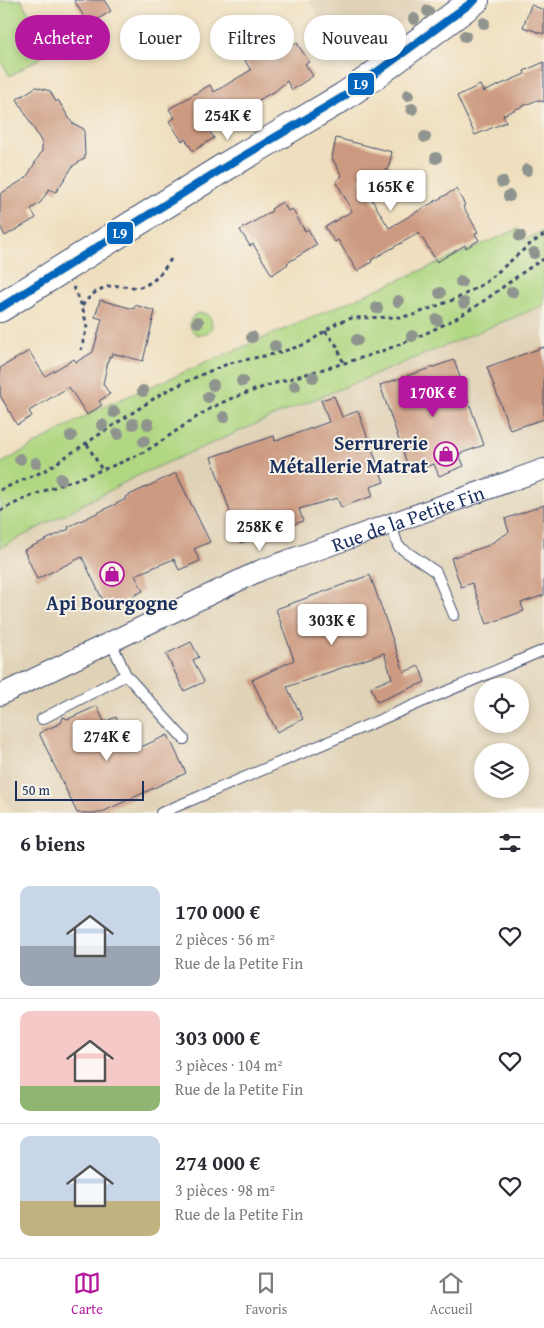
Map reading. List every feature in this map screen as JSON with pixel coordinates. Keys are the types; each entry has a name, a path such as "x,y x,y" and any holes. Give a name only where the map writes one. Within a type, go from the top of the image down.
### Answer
{"street":[{"path":"0,308 188,190 343,97 474,0"},
{"name":"Rue de la Petite Fin","path":"0,695 261,570 542,473"}],"lane":[{"path":"391,524 398,546 436,572 454,615"},
{"path":"111,642 126,675 184,739"},
{"path":"161,813 544,650"},
{"path":"42,719 126,675"}],"path":[{"path":"0,490 44,471 164,392 205,372 245,359 278,353 306,344 337,323 352,318 414,315 458,298 485,283 529,245 544,236"},
{"path":"82,306 96,290 111,285 138,287 152,282 161,274 173,256"},
{"path":"0,511 26,498 85,478 153,447 215,406 244,393 371,356 412,339 455,319 544,258"},
{"path":"72,284 82,306 87,326 81,350"},
{"path":"325,330 337,346 343,363"},
{"path":"86,444 102,470"}],"shaded area":[{"path":"309,0 433,0 406,19 406,15 318,15"},
{"path":"544,305 544,813 13,813 0,793 0,548 139,475 279,414"}],"green space":[{"path":"0,0 21,0 30,15 15,15 15,60 37,60 10,76 0,60"},
{"path":"518,229 523,240 544,231 544,305 279,414 139,475 0,548 0,464 98,409"},
{"path":"201,313 209,316 212,324 209,332 201,335 193,332 190,324 193,316"}],"building":[{"path":"74,0 104,0 111,11 105,15 83,15"},
{"path":"531,5 544,10 544,34 523,27"},
{"path":"297,43 304,54 304,60 309,62 305,64 313,76 292,90 287,81 274,92 245,108 225,123 208,129 214,138 193,151 185,139 182,141 169,121 175,118 169,109 210,85 214,92 251,70 245,61 294,60 294,44"},
{"path":"544,62 544,102 537,100 503,115 506,122 475,135 457,96 480,85 483,92 525,74 524,71"},
{"path":"36,87 50,91 72,123 84,129 85,158 73,166 56,192 49,189 41,202 31,209 36,218 5,236 0,226 0,194 26,178 42,151 42,143 17,99"},
{"path":"336,138 392,152 388,170 385,169 382,183 359,178 389,228 456,189 465,205 463,206 478,232 475,234 479,240 466,248 465,245 437,262 419,233 371,260 372,262 357,271 338,240 335,242 325,227 352,211 336,181 342,176 332,158"},
{"path":"282,202 288,211 292,209 305,231 308,229 317,245 287,263 272,275 253,244 250,246 240,230 272,211 271,209"},
{"path":"100,300 134,309 135,305 155,311 143,361 112,353 111,357 109,357 103,384 110,394 99,401 102,405 87,415 69,387 29,411 32,416 17,425 0,395 0,368 29,351 45,376 74,359 76,362 93,352 102,319 95,317"},
{"path":"544,347 544,419 510,430 487,367"},
{"path":"454,360 484,445 459,454 464,466 439,476 434,464 410,472 380,385"},
{"path":"334,396 342,417 358,411 384,482 370,487 373,496 341,507 337,498 299,509 303,521 241,543 211,457 274,436 275,441 329,422 321,400"},
{"path":"176,473 210,542 194,549 200,561 179,570 174,559 135,575 143,591 107,609 82,557 37,579 24,550 69,529 68,527 126,499 125,497"},
{"path":"544,505 544,595 521,603 524,611 487,624 472,583 461,587 451,558 487,546 509,532 505,519"},
{"path":"370,575 404,672 419,666 425,682 377,702 371,687 392,678 384,653 287,687 303,719 277,732 252,680 294,660 276,609"},
{"path":"191,642 199,657 193,660 204,682 184,691 166,654"},
{"path":"97,706 104,722 116,717 132,751 168,735 186,773 100,813 77,813 39,733 61,723 63,717 68,719"}],"transit line":[{"name":"L9","path":"0,308 220,170 343,97 475,0"}],"place":[{"name":"Serrurerie Métallerie Matrat","path":"446,454"},
{"name":"Api Bourgogne","path":"112,574"}]}
